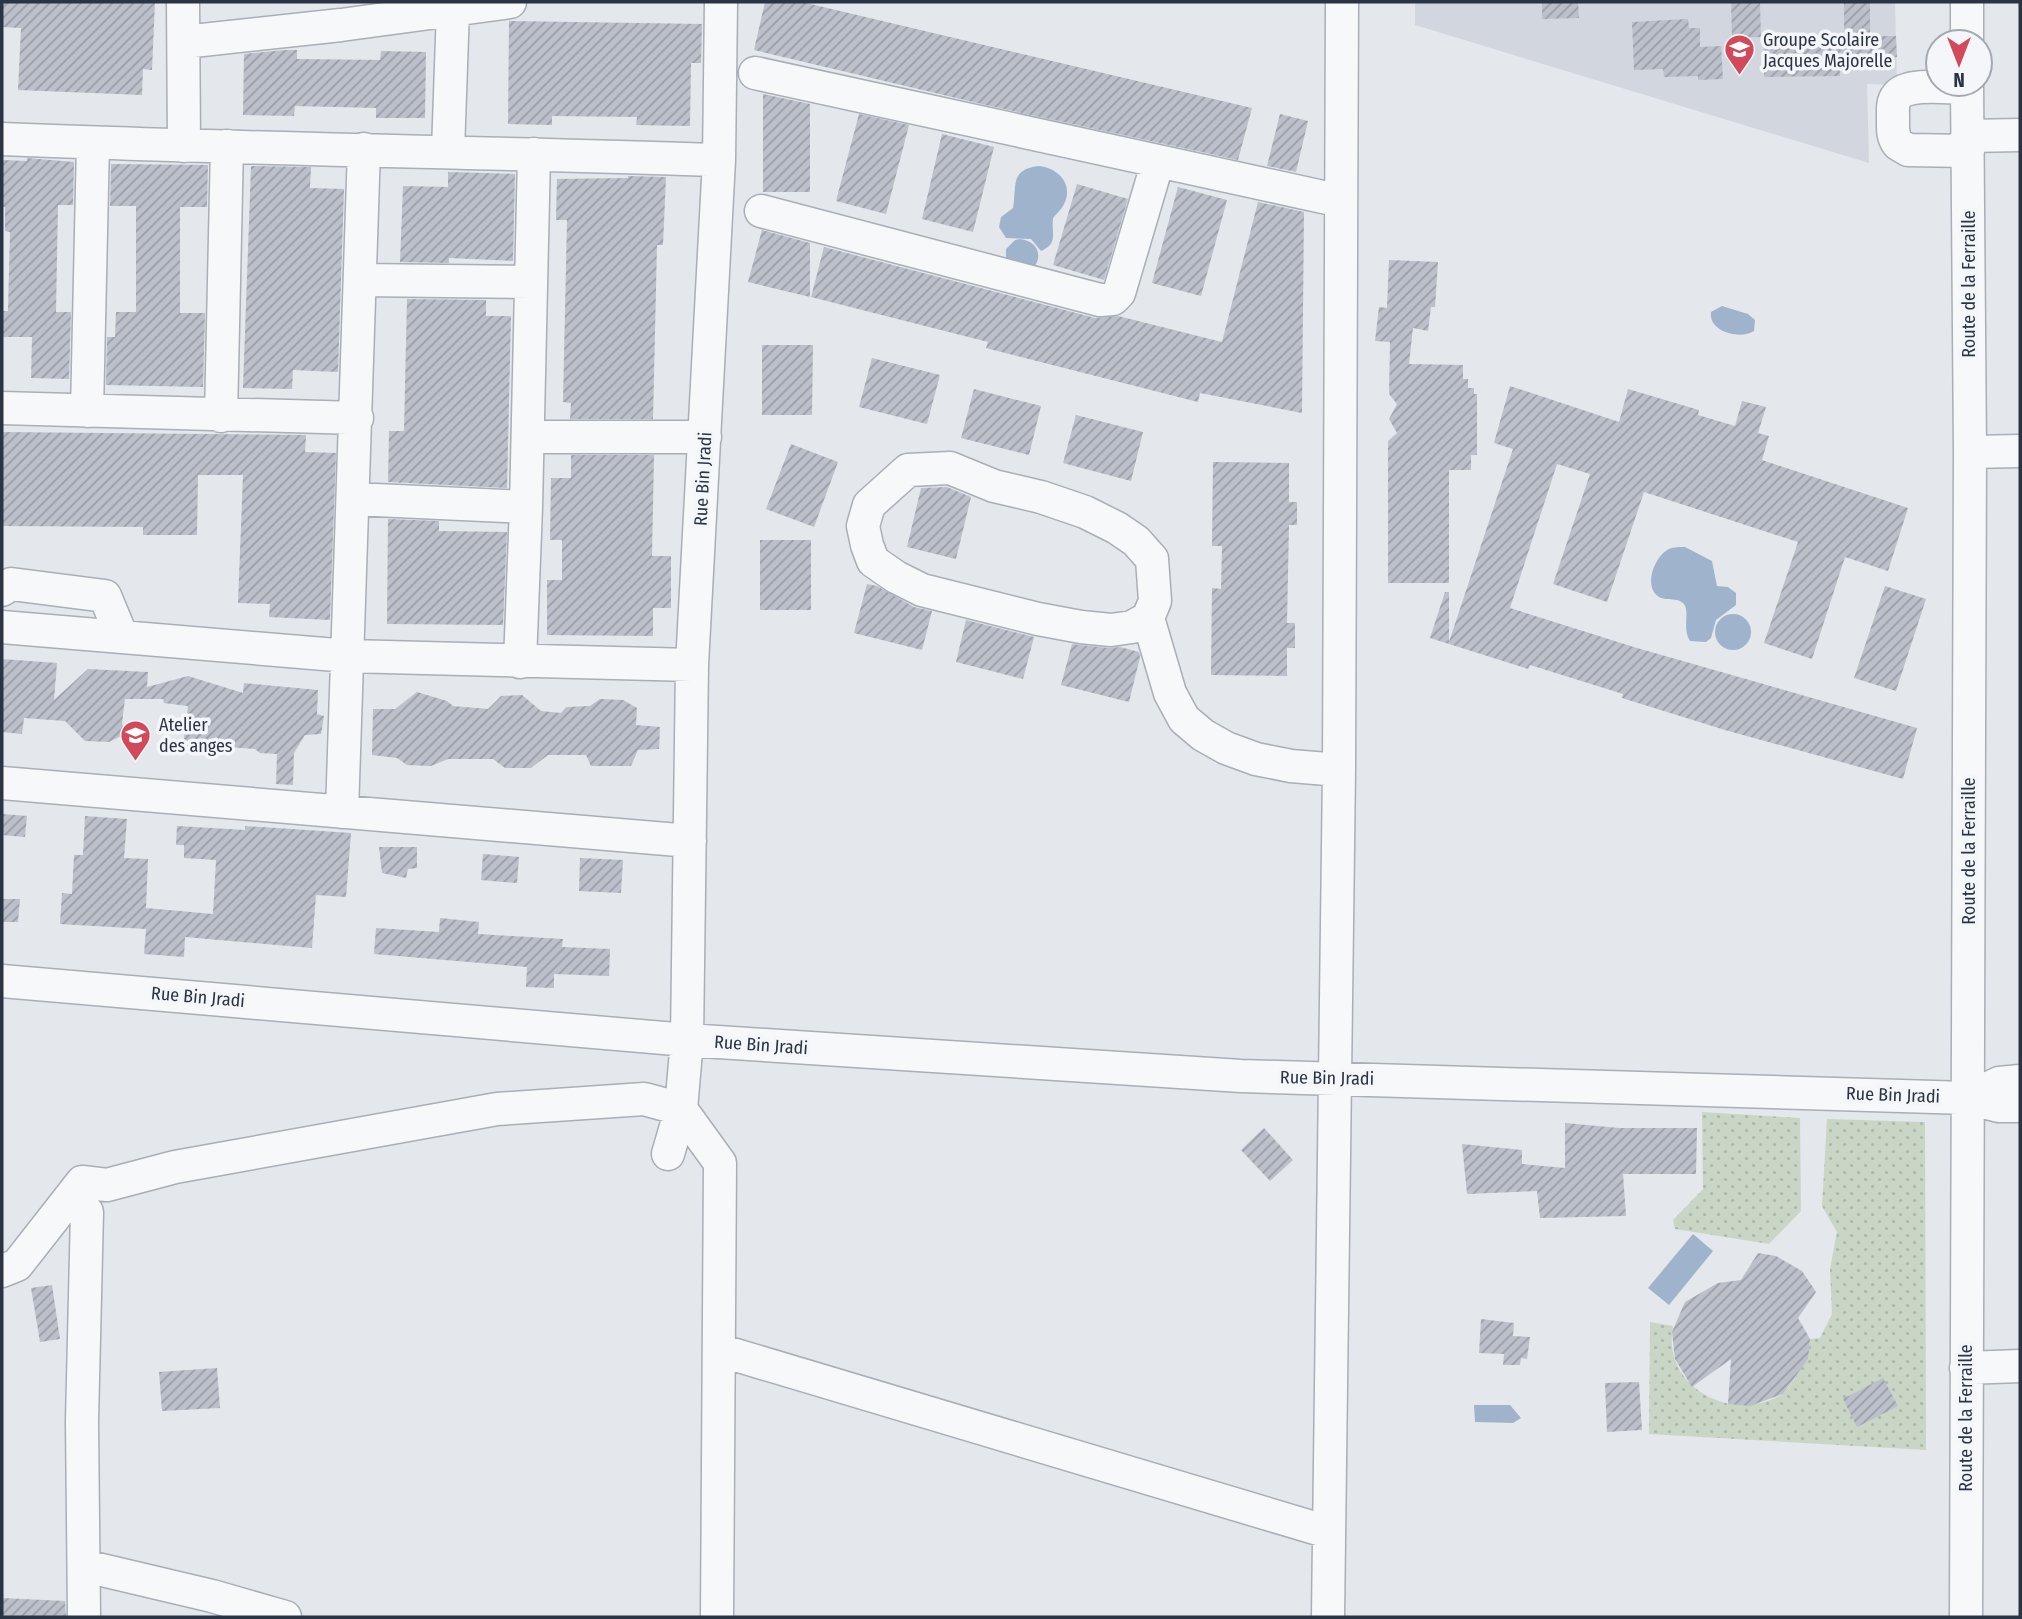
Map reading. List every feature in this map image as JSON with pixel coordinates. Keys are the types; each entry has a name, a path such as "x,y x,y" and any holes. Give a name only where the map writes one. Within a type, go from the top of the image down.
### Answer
{"street":[{"path":"183,2 184,146"},
{"path":"184,42 340,13 453,9 501,2"},
{"name":"Rue Bin Jradi","path":"668,1154 681,1109 687,1040 692,665 719,160 721,2"},
{"path":"1328,1617 1339,770 1342,2"},
{"path":"1967,2 1967,28"},
{"path":"448,151 453,9"},
{"path":"755,73 1341,201"},
{"path":"1924,89 1904,90 1895,97 1892,128 1898,144 1908,150 2020,135"},
{"name":"Route de la Ferraille","path":"1966,1617 1970,452 1967,98"},
{"path":"2,139 719,160"},
{"path":"87,411 93,142"},
{"path":"221,416 227,146"},
{"path":"342,812 365,149"},
{"path":"520,662 534,153"},
{"path":"761,211 1100,300 1113,299 1119,293 1158,161"},
{"path":"360,280 531,282"},
{"path":"2,408 357,418"},
{"path":"528,437 705,437"},
{"path":"1970,452 2020,451"},
{"path":"1148,618 1132,627 1111,630 1081,627 922,590 896,578 873,561 863,526 869,505 908,470 950,468 994,486 1041,497 1085,512 1117,528 1136,541 1152,559 1156,601 1148,618 1170,693 1184,719 1203,736 1256,759 1291,766 1339,770"},
{"path":"354,499 526,507"},
{"path":"2,590 11,584 105,596 122,637"},
{"path":"2,627 348,656 692,665"},
{"path":"2,783 690,841"},
{"name":"Rue Bin Jradi","path":"2,981 687,1040 1241,1076 1967,1098 1998,1106 2020,1106"},
{"name":"Rue Bin Jradi","path":"1967,1098 2000,1083 2020,1081"},
{"path":"2,1271 17,1265 82,1182 107,1185 175,1167 497,1110 644,1099 681,1109 720,1163 716,1617"},
{"path":"66,1203 87,1212 82,1421 84,1617"},
{"path":"719,1350 1328,1532"},
{"path":"1966,1368 2020,1366"},
{"path":"85,1566 212,1596 285,1617"}],"shaded area":[{"name":"Groupe Scolaire Jacques Majorelle","path":"1415,2 1895,2 1897,85 1867,84 1869,163 1415,25"}],"green space":[{"path":"1702,1112 1800,1118 1801,1211 1769,1244 1675,1229 1673,1220 1703,1189"},
{"path":"1827,1119 1925,1122 1926,1450 1649,1434 1650,1322 1673,1326 1672,1348 1678,1367 1689,1382 1704,1394 1722,1402 1742,1405 1762,1403 1781,1395 1804,1364 1810,1339 1820,1338 1832,1314 1830,1269 1837,1232 1822,1206"}],"water":[{"path":"1039,166 1058,174 1067,190 1063,206 1053,218 1052,241 1041,251 1031,239 1006,238 999,227 1001,217 1013,208 1019,175 1029,168"},
{"path":"1020,239 1031,243 1037,250 1038,259 1033,269 1006,260 1006,249"},
{"path":"1722,306 1748,314 1755,320 1754,331 1741,335 1720,329 1711,319 1711,312"},
{"path":"1685,547 1712,561 1717,586 1728,587 1736,593 1736,605 1716,620 1711,638 1706,642 1690,641 1684,604 1657,596 1652,587 1654,568 1664,552 1671,548"},
{"path":"1733,614 1745,620 1751,632 1745,644 1733,650 1721,644 1715,632 1721,620"},
{"path":"1693,1234 1713,1251 1669,1305 1648,1288"},
{"path":"1474,1405 1510,1405 1521,1418 1513,1423 1475,1422"}],"building":[{"path":"2,2 155,2 152,70 143,69 142,95 18,90 21,28 2,27"},
{"path":"765,2 802,2 1252,108 1238,160 990,106 754,50"},
{"path":"1542,2 1578,2 1579,18 1542,19"},
{"path":"1731,2 1760,2 1761,37 1732,38"},
{"path":"1844,2 1870,2 1870,36 1896,36 1897,57 1839,58 1840,76 1764,77 1764,42 1844,42"},
{"path":"1688,19 1689,28 1700,28 1700,47 1721,46 1723,79 1698,80 1698,76 1664,77 1663,69 1634,70 1632,22"},
{"path":"509,21 702,24 701,63 691,63 690,126 636,125 637,117 552,116 552,125 508,124"},
{"path":"297,50 297,59 380,60 381,51 426,52 425,118 376,118 376,108 295,106 294,116 243,115 244,54"},
{"path":"763,94 810,104 810,192 763,192"},
{"path":"859,114 909,125 886,214 836,201"},
{"path":"1280,114 1308,121 1296,172 1267,166"},
{"path":"942,134 994,147 973,232 922,219"},
{"path":"27,158 74,162 73,205 58,205 56,312 71,312 69,379 31,378 32,337 2,337 2,311 8,311 10,232 5,231 5,207 2,207 2,160 27,161"},
{"path":"111,164 208,165 207,207 180,207 180,313 205,313 203,387 106,385 107,337 115,337 116,312 136,312 136,206 110,206"},
{"path":"251,166 311,167 310,188 344,189 338,372 293,370 292,389 243,388"},
{"path":"448,172 515,174 513,261 449,258 449,263 400,262 403,186 448,187"},
{"path":"666,177 663,245 657,245 653,419 570,419 571,403 563,402 567,220 556,220 557,179"},
{"path":"1077,184 1128,199 1104,280 1053,265"},
{"path":"1178,187 1227,200 1201,296 1152,283"},
{"path":"1258,202 1304,212 1302,413 1200,393 1198,402 986,348 988,342 811,297 824,247 1095,318 1118,316 1222,342"},
{"path":"762,230 810,243 810,297 748,282"},
{"path":"1389,260 1438,262 1435,307 1431,307 1428,331 1413,328 1409,364 1463,365 1463,379 1468,379 1468,388 1474,388 1474,394 1477,394 1477,455 1471,455 1471,470 1449,470 1449,583 1388,583 1388,441 1397,433 1389,419 1397,404 1389,394 1390,342 1375,341 1379,307 1387,308"},
{"path":"407,299 486,300 486,316 511,316 507,488 388,482 389,431 404,431"},
{"path":"762,345 813,345 812,415 762,415"},
{"path":"872,358 940,375 927,424 859,407"},
{"path":"1510,386 1619,422 1628,389 1699,410 1698,415 1735,426 1742,401 1766,407 1758,433 1769,436 1762,460 1908,508 1888,571 1845,557 1812,659 1764,643 1798,542 1644,492 1607,602 1553,584 1590,474 1557,464 1510,608 1637,648 1917,728 1903,779 1725,730 1622,698 1623,694 1530,665 1528,669 1430,638 1445,592 1449,592 1449,642 1513,449 1494,443"},
{"path":"974,389 1041,406 1029,455 961,438"},
{"path":"1076,415 1143,432 1131,481 1063,463"},
{"path":"2,432 306,435 305,452 336,453 330,620 269,617 270,604 238,603 243,475 198,475 197,535 143,535 143,527 2,526"},
{"path":"791,444 838,462 814,527 766,509"},
{"path":"571,455 654,455 652,556 671,556 671,608 653,608 653,636 547,635 547,580 562,580 562,540 550,540 551,478 571,478"},
{"path":"1213,462 1289,463 1289,502 1297,502 1297,525 1289,525 1287,623 1295,623 1295,648 1287,648 1287,676 1211,675 1212,588 1221,589 1222,546 1212,546"},
{"path":"947,487 971,497 956,559 907,547 921,488"},
{"path":"388,519 439,521 439,531 507,532 503,625 387,624"},
{"path":"760,540 811,540 811,610 760,610"},
{"path":"867,584 877,586 914,607 932,611 922,650 854,633"},
{"path":"1885,586 1926,599 1896,691 1854,678"},
{"path":"966,620 1034,637 1023,679 956,662"},
{"path":"1072,644 1120,647 1139,652 1129,702 1061,685"},
{"path":"2,659 57,663 54,700 88,669 148,672 147,687 188,676 243,693 244,683 318,690 317,714 324,716 321,734 305,735 294,753 293,785 276,784 277,754 216,746 200,750 183,748 188,706 164,703 163,699 125,699 122,723 125,734 109,742 85,741 65,721 24,718 22,734 2,732"},
{"path":"417,692 447,701 453,706 488,709 501,696 522,695 541,711 561,713 566,707 590,706 600,699 623,700 637,708 636,725 660,727 659,749 638,750 631,766 591,766 586,755 548,755 531,768 505,768 493,759 448,759 431,766 407,765 397,758 372,755 373,709 395,709"},
{"path":"2,814 27,816 25,837 2,835"},
{"path":"85,816 127,819 124,858 148,859 146,908 213,914 216,860 184,858 184,845 176,845 177,826 245,830 245,826 351,833 346,897 316,895 312,948 185,937 184,957 144,954 146,929 60,924 62,893 72,894 74,855 83,855"},
{"path":"379,847 417,847 417,868 408,869 406,878 382,873"},
{"path":"483,854 519,857 517,883 481,880"},
{"path":"580,858 623,860 621,893 579,891"},
{"path":"2,899 20,899 18,922 2,922"},
{"path":"440,918 479,922 478,934 563,939 562,947 610,949 609,976 554,974 554,988 526,987 527,967 374,954 376,928 439,932"},
{"path":"1565,1123 1619,1128 1697,1128 1696,1174 1623,1174 1626,1216 1540,1218 1537,1191 1467,1194 1462,1144 1522,1150 1522,1164 1565,1168"},
{"path":"1264,1128 1293,1160 1270,1181 1241,1150"},
{"path":"1758,1253 1776,1256 1802,1271 1816,1292 1798,1318 1810,1339 1808,1359 1783,1394 1750,1406 1728,1404 1731,1359 1692,1387 1675,1359 1672,1332 1685,1302 1718,1283 1741,1280"},
{"path":"52,1285 60,1339 40,1342 31,1288"},
{"path":"1481,1319 1514,1323 1513,1336 1530,1337 1527,1359 1521,1358 1520,1365 1503,1365 1504,1354 1479,1353"},
{"path":"217,1368 220,1408 162,1411 159,1372"},
{"path":"1883,1378 1898,1406 1857,1427 1843,1399"},
{"path":"1639,1382 1642,1430 1607,1432 1605,1383"},
{"path":"2,1598 65,1601 66,1617 2,1617"}],"place":[{"name":"Groupe Scolaire Jacques Majorelle","path":"1740,77"},
{"name":"Atelier des anges","path":"136,762"}]}
